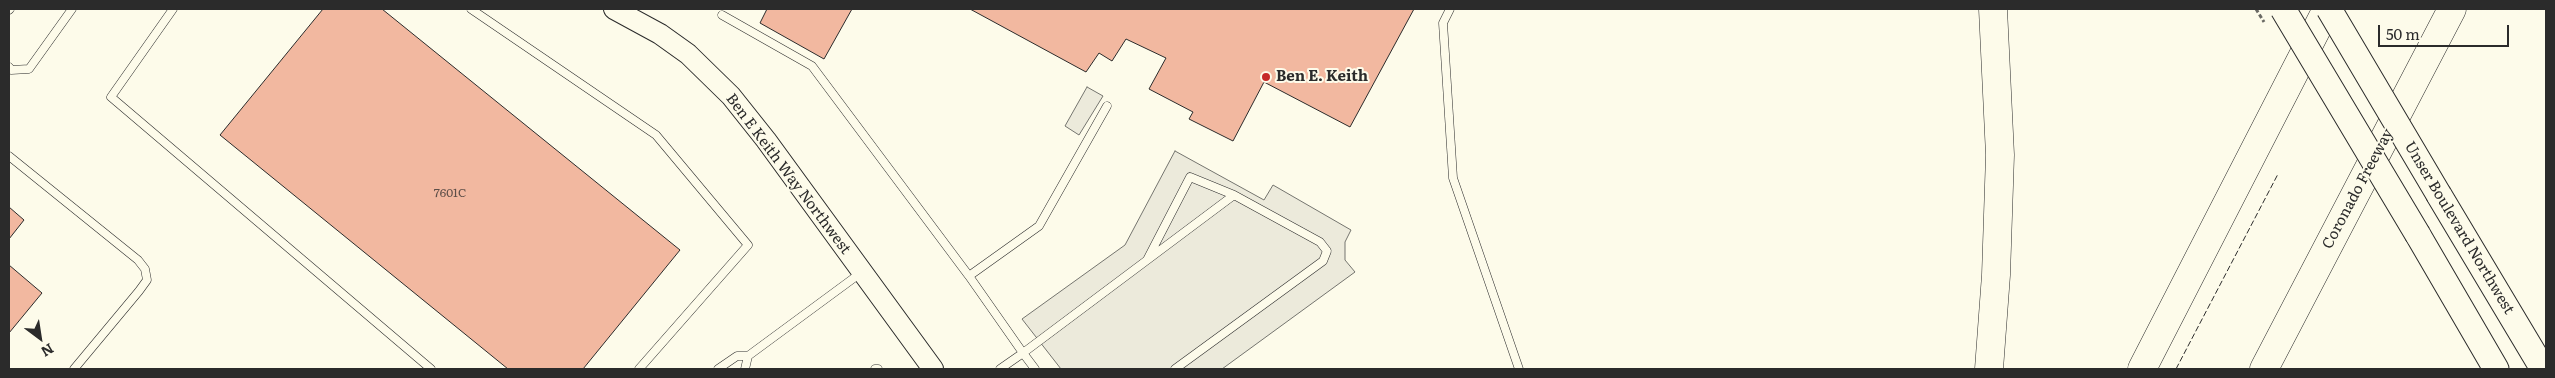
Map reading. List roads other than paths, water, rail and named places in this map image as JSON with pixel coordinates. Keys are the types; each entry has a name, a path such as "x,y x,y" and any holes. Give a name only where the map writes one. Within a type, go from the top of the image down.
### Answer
{"highway":[{"path":"1988,369 1996,275 2000,155 1993,9"},
{"path":"2142,369 2328,9"},
{"name":"Coronado Freeway","path":"2264,369 2452,9"}],"main road":[{"path":"2283,9 2496,369"},
{"name":"Unser Boulevard Northwest","path":"2328,9 2543,369"}],"street":[{"name":"Ben E Keith Way Northwest","path":"614,9 660,34 710,74 766,140 933,369"}],"lane":[{"path":"9,67 12,70 30,69 72,9"},
{"path":"173,9 111,97 432,369"},
{"path":"471,9 656,134 748,245 639,369"},
{"path":"1450,9 1443,23 1452,178 1519,369"},
{"path":"722,15 812,66 969,276 1035,369"},
{"path":"969,276 1039,226 1107,106"},
{"path":"9,156 138,260 145,269 147,280 74,369"},
{"path":"1146,261 1190,177 1234,195 1320,242 1327,252 1323,261 1175,369"},
{"path":"1000,369 1234,195"},
{"path":"718,369 737,356 748,356 862,272"},
{"path":"745,369 748,356"}],"place":[{"name":"Ben E. Keith","path":"1266,77"}]}
